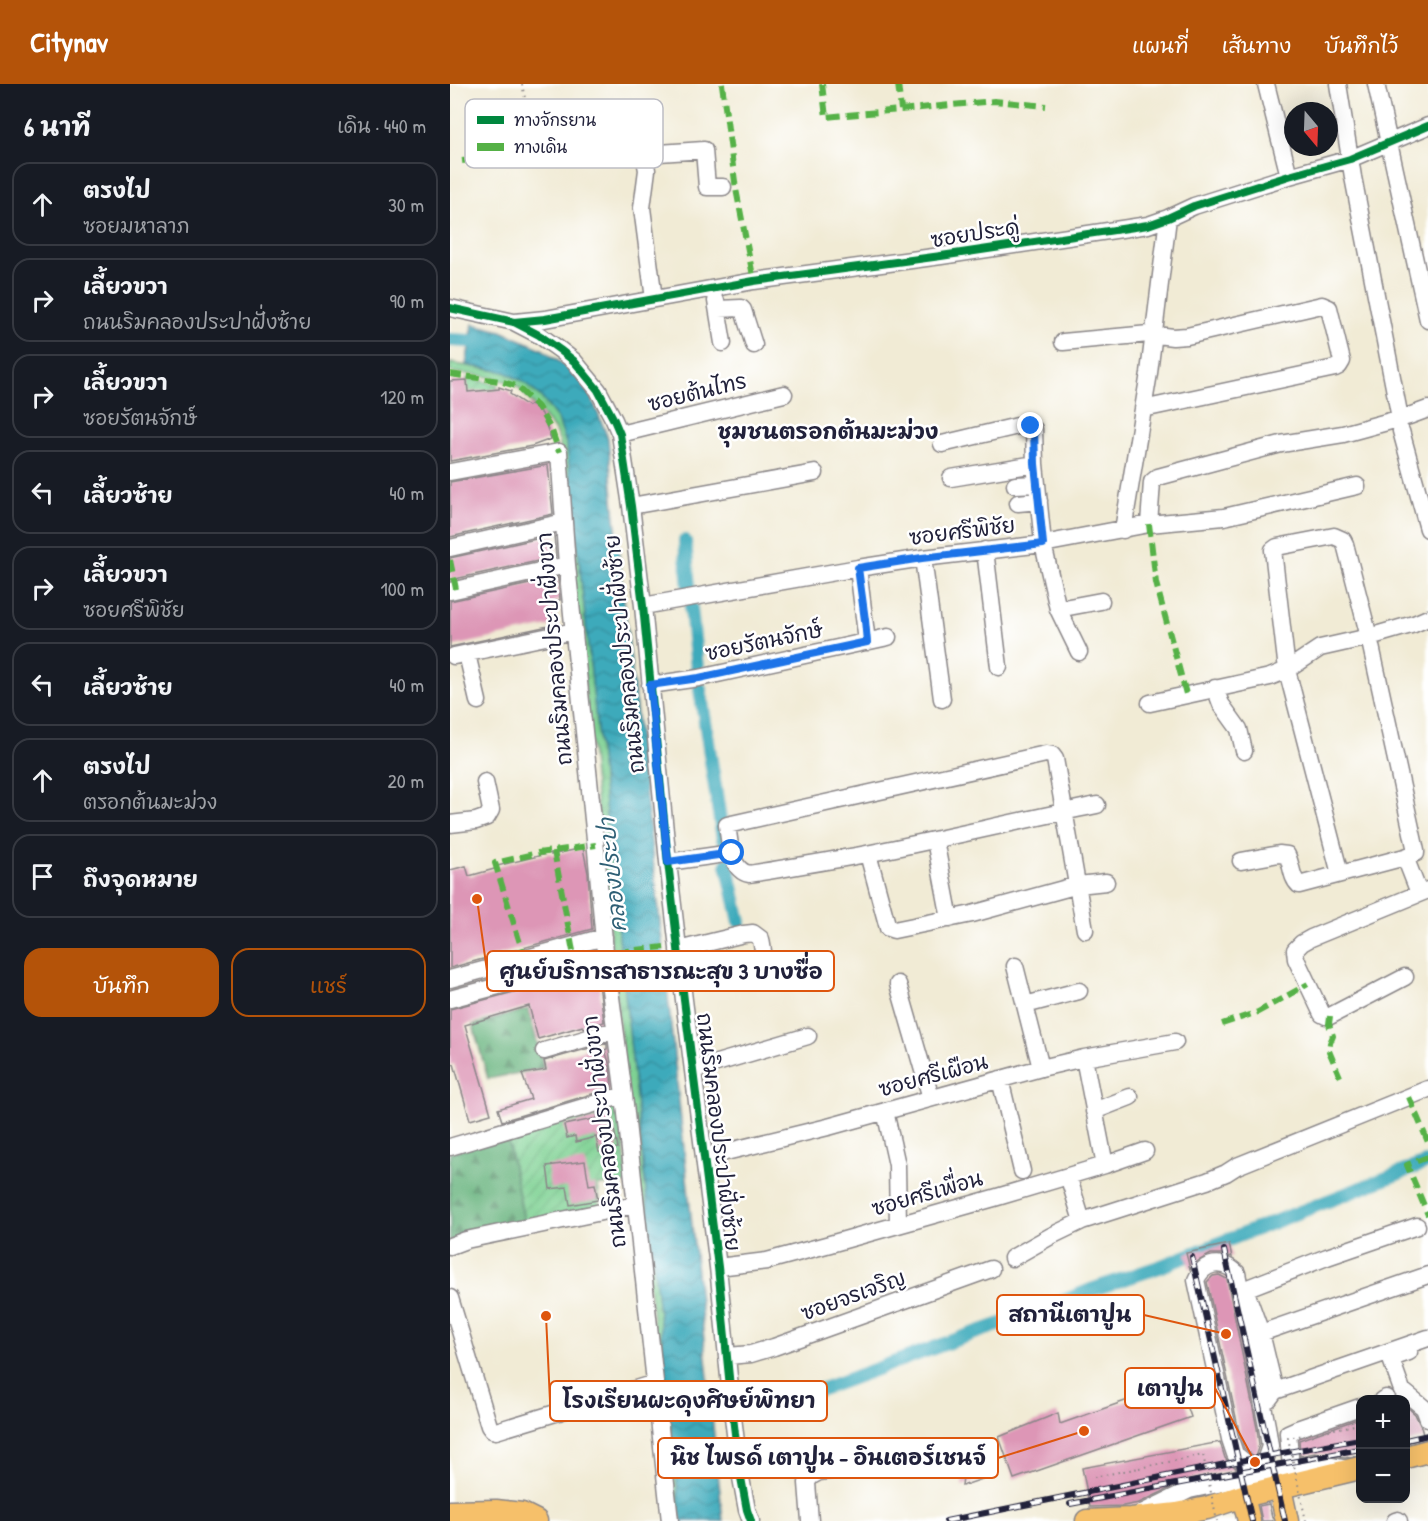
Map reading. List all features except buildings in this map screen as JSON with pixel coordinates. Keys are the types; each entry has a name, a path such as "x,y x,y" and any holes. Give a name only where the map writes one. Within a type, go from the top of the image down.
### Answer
{"main road":[{"path":"1410,1456 1428,1451"},
{"path":"1087,1521 1177,1514 1207,1508 1244,1496 1267,1482 1356,1469"},
{"path":"1267,1482 1287,1521"},
{"path":"1244,1496 1249,1521"},
{"path":"450,1512 496,1511 522,1514 536,1521"}],"street":[{"path":"1266,84 1289,176"},
{"path":"1338,84 1400,424 1428,529"},
{"path":"1376,84 1428,320"},
{"name":"ซอยประดู่","path":"514,322 545,319 754,281 1148,225 1194,207 1350,159 1428,126"},
{"path":"663,147 704,150 707,187 723,187"},
{"path":"646,168 642,208 654,299"},
{"path":"1123,530 1154,334 1168,218"},
{"path":"714,288 723,343"},
{"path":"1063,342 1154,334 1173,337 1187,336 1322,305 1329,308 1342,361 1339,366 1143,409"},
{"name":"ถนนริมคลองประปาฝั่งซ้าย","path":"450,308 514,322 539,335 574,361 598,390 620,434 632,507 668,862 718,1267 733,1417 747,1510 751,1521"},
{"path":"718,309 741,308 754,345"},
{"name":"ซอยต้นไทร","path":"620,434 784,394"},
{"path":"1149,524 1152,482 1158,477 1281,444 1400,424 1428,409"},
{"path":"942,444 1026,424 1034,429 1043,544 1058,609 1079,652"},
{"name":"ถนนริมคลองประปาฝั่งขวา","path":"450,472 560,452 567,565 606,957 624,1095 670,1521"},
{"path":"951,478 1035,464"},
{"path":"632,507 815,473"},
{"path":"1015,485 1038,492"},
{"name":"ซอยศรีพิชัย","path":"643,606 922,558 1043,544 1149,524 1224,516 1357,486"},
{"path":"1018,503 1038,492"},
{"path":"450,548 564,522"},
{"path":"1241,861 1280,854 1287,855 1295,881 1299,885 1405,857 1416,851 1346,544 1334,536 1277,547 1273,550 1273,557 1287,670 1340,874"},
{"path":"985,550 999,667"},
{"path":"922,558 942,699"},
{"path":"450,591 567,565"},
{"path":"858,568 867,642"},
{"path":"1058,609 1101,601"},
{"path":"1150,703 1270,677 1287,670 1320,648 1369,637 1428,618"},
{"path":"478,700 460,655 574,631"},
{"name":"ซอยรัตนจักษ์","path":"650,685 699,678 888,637"},
{"path":"1215,688 1221,704 1239,729 1244,751"},
{"path":"1085,930 1078,885 1065,811 1055,759 1046,754 728,825 732,853 737,867 741,873 749,874 868,854 1065,811 1097,805"},
{"path":"450,824 476,821 487,817 491,810 485,782"},
{"path":"935,840 950,919"},
{"path":"668,862 732,853"},
{"path":"868,854 888,928 894,930 950,919 1078,885 1106,882"},
{"path":"1405,857 1424,892 1311,938 1295,950 1296,959 1326,1016 1330,1016 1405,976"},
{"path":"678,950 753,933 760,939 763,951"},
{"path":"450,979 604,937"},
{"path":"450,999 606,957"},
{"path":"1015,966 1041,1068"},
{"path":"898,984 932,1098"},
{"path":"1025,1005 1079,991"},
{"path":"544,1051 615,1030"},
{"path":"693,1070 808,1036"},
{"name":"ซอยศรีเผือน","path":"705,1157 828,1127 1041,1068 1175,1042"},
{"path":"1084,1058 1105,1165"},
{"path":"1000,1079 1022,1171"},
{"path":"1012,1258 1082,1221 1217,1177 1238,1166 1428,1089"},
{"path":"450,1147 624,1095"},
{"path":"1094,1111 1130,1097"},
{"path":"885,1111 897,1165 898,1224"},
{"name":"ซอยศรีเพื่อน","path":"718,1267 766,1262 994,1198 1145,1151"},
{"path":"1070,1182 1082,1221"},
{"path":"450,1246 466,1240 635,1205"},
{"path":"1275,1391 1261,1333 1248,1296 1247,1291 1250,1287 1417,1226"},
{"path":"1223,1264 1231,1267 1236,1273 1270,1446 1267,1482 1235,1454 1230,1439 1196,1280 1200,1272 1208,1266 1223,1264"},
{"name":"ซอยจรเจริญ","path":"728,1356 751,1354 774,1347 991,1269"},
{"path":"1261,1333 1428,1275"},
{"path":"450,1298 492,1431 656,1383"},
{"path":"1263,1407 1275,1391 1428,1338"},
{"path":"1427,1410 1402,1390 1391,1359 1428,1344"},
{"path":"1291,1468 1288,1433 1356,1408"},
{"path":"1131,1519 1189,1490 1267,1482 1291,1468 1317,1462 1356,1469"},
{"path":"810,1521 807,1483 810,1476 819,1472 880,1465"}],"path":[{"path":"522,84 525,99"},
{"path":"1306,1521 1288,1438 1356,1425"},
{"path":"1094,1477 1203,1455 1217,1521"}],"green space":[{"path":"450,363 505,372 524,382 541,397 558,419 567,446 680,1510 675,1511 621,1041 560,443 554,429 519,388 495,378 450,372"},
{"path":"467,378 498,384 491,412 467,401"},
{"path":"528,1009 544,1068 488,1079 473,1025"},
{"path":"619,1106 628,1183 598,1185 600,1208 525,1225 507,1136"},
{"path":"507,1136 525,1225 450,1241 450,1153"}],"water":[{"path":"473,324 501,331 542,349 573,372 590,394 608,438 723,1521 681,1521 567,446 558,419 541,397 524,382 505,372 466,365"}],"waterway":[{"name":"คลองประปา","path":"450,340 469,341 485,346"},
{"path":"685,541 689,588"},
{"path":"691,608 697,668"},
{"path":"700,689 723,839"},
{"path":"727,864 740,922"},
{"path":"773,1406 1159,1267 1428,1162"}],"railway":[{"path":"1224,1250 1285,1521"},
{"path":"1192,1257 1252,1521"},
{"path":"1410,1439 1428,1435"},
{"path":"946,1521 1356,1440"},
{"path":"1070,1504 1356,1450"}],"marked path":[{"path":"722,84 736,189 754,281"},
{"path":"822,84 826,117 994,101 1046,106"},
{"path":"898,84 901,110"},
{"path":"450,374 500,381 516,386 538,407 552,431 559,452"},
{"path":"1149,524 1156,583 1186,694"},
{"path":"450,560 456,589"},
{"path":"525,959 495,863 538,853 596,845"},
{"path":"554,851 576,965"},
{"path":"618,952 664,947"},
{"path":"1222,1024 1258,1012 1308,984"},
{"path":"1330,1016 1329,1024 1333,1036 1329,1051 1340,1077"},
{"path":"1409,1097 1428,1142"},
{"path":"1428,1157 1407,1165 1428,1215"}],"cycle path":[{"path":"514,322 545,319 754,281 1148,225 1194,206 1350,159 1428,126"},
{"path":"450,308 514,322 539,335 560,350 574,361 598,390 620,434 643,606 668,862 718,1267 739,1467 751,1521"}],"place":[{"name":"ศูนย์บริการสาธารณะสุข 3 บางซื่อ","path":"477,899"},
{"name":"โรงเรียนผะดุงศิษย์พิทยา","path":"546,1316"},
{"name":"สถานีเตาปูน","path":"1226,1334"},
{"name":"นิช ไพรด์ เตาปูน - อินเตอร์เชนจ์","path":"1084,1431"},
{"name":"เตาปูน","path":"1255,1462"}],"district":[{"name":"ชุมชนตรอกต้นมะม่วง","path":"828,431"}],"route":[{"path":"732,853 668,862 650,685 699,678 867,642 858,568 1043,544 1034,429 1031,426"}]}
